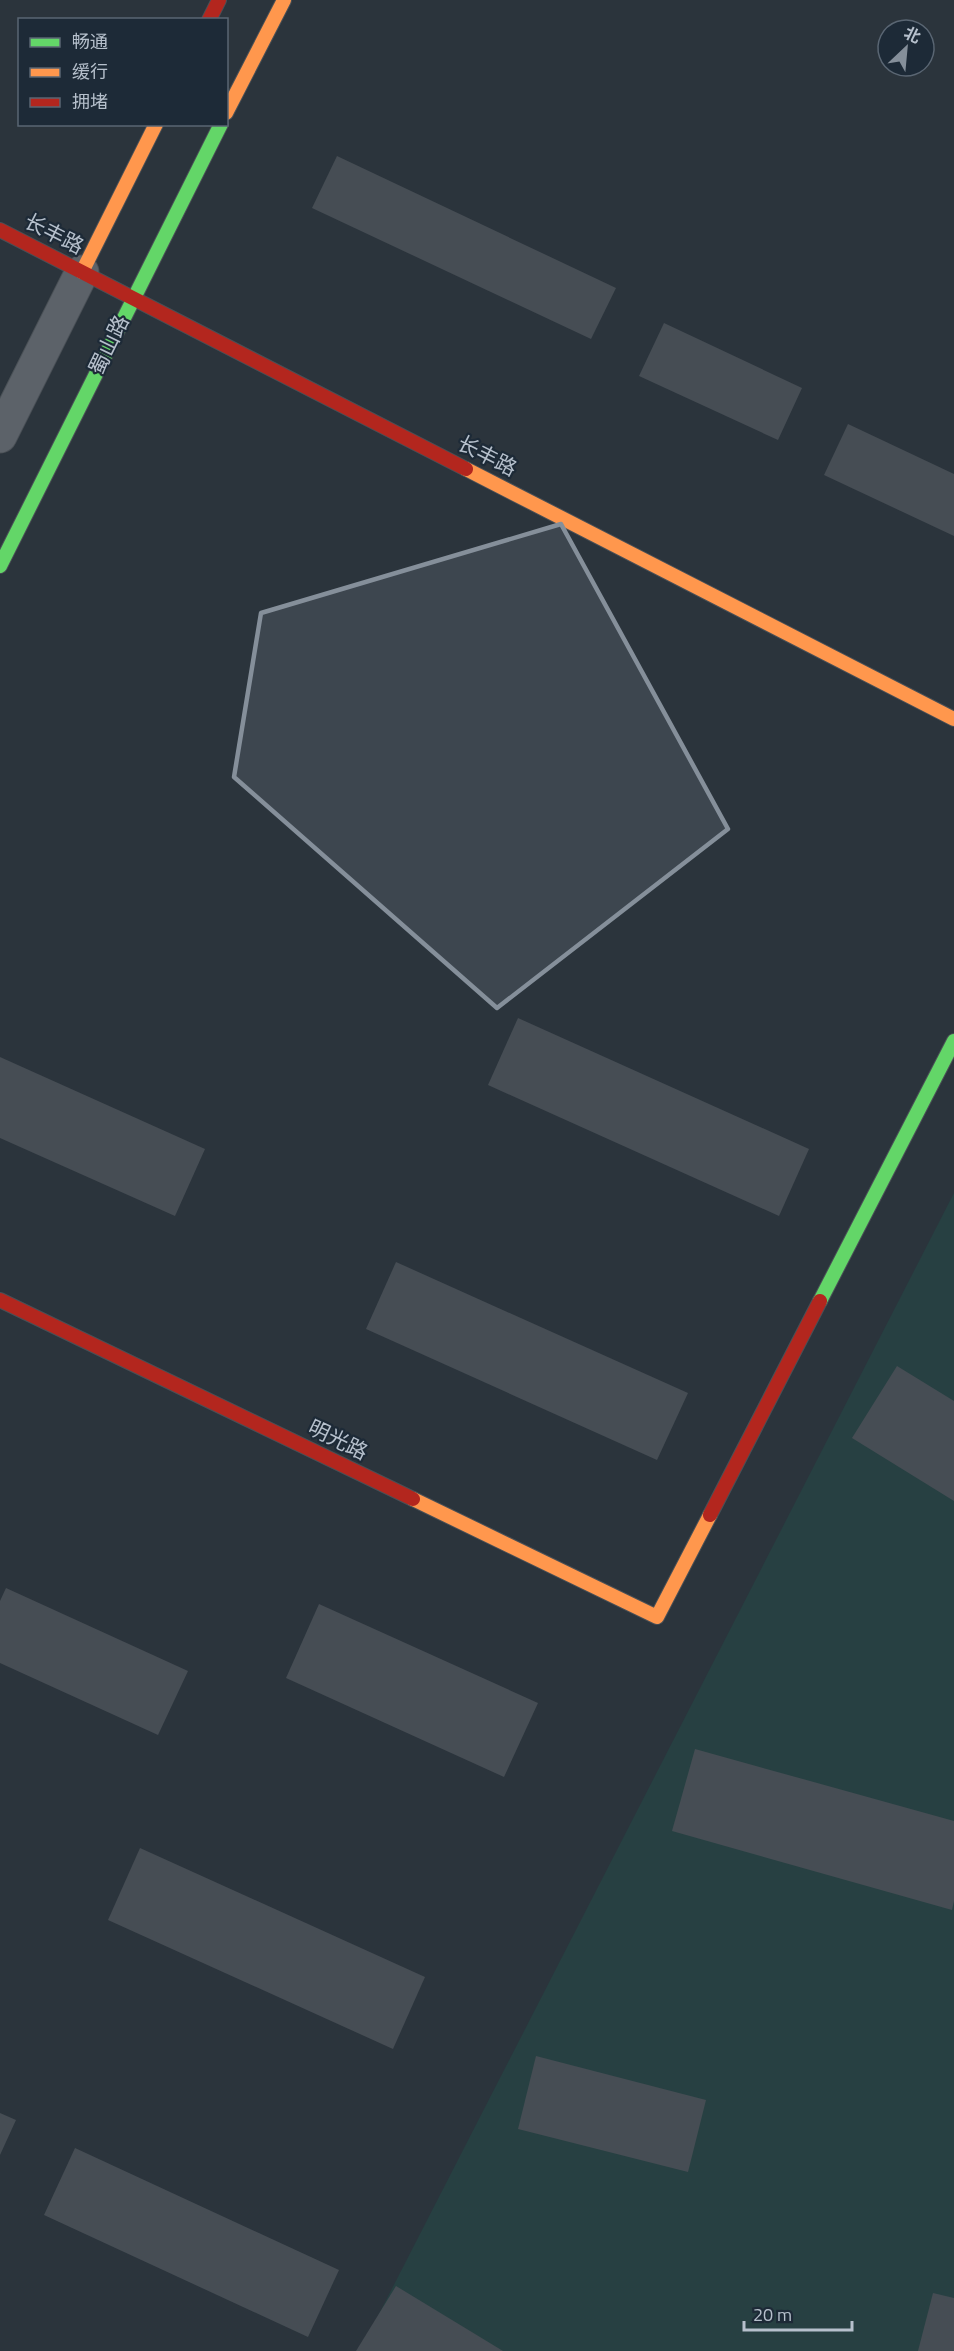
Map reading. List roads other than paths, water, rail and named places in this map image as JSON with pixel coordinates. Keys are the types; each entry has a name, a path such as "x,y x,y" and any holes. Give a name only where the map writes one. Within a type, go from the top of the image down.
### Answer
{"street":[{"path":"210,18 219,0"},
{"path":"228,109 284,0"},
{"path":"0,436 155,126"},
{"name":"蜀山路","path":"0,566 220,126"},
{"name":"长丰路","path":"0,230 954,719"},
{"name":"明光路","path":"0,1300 657,1617 954,1041"}]}
